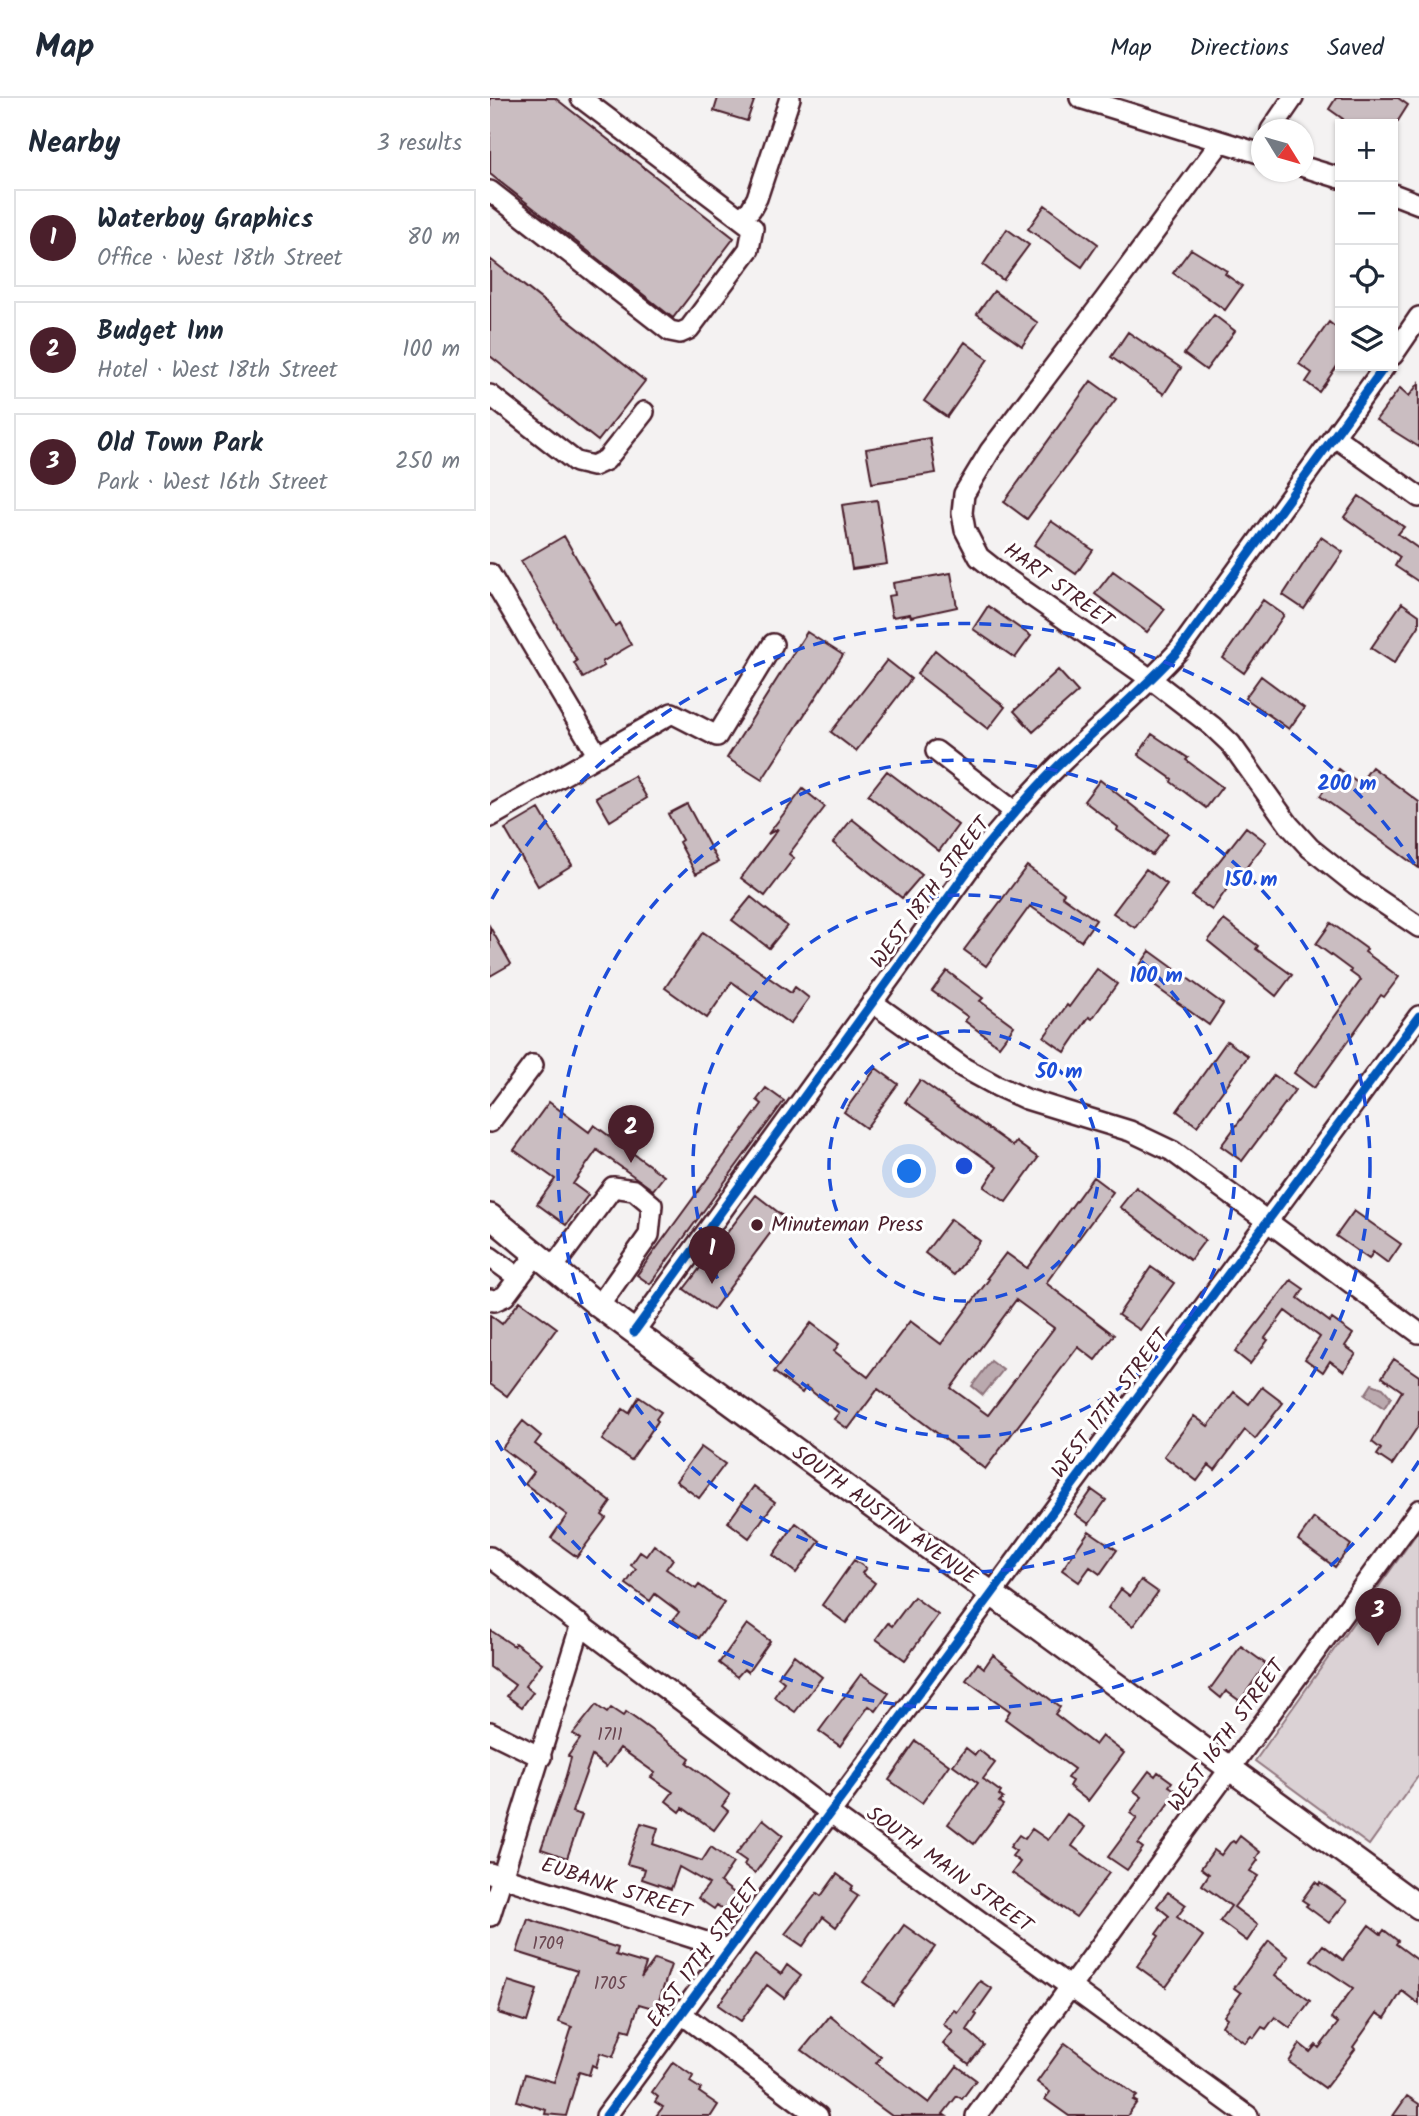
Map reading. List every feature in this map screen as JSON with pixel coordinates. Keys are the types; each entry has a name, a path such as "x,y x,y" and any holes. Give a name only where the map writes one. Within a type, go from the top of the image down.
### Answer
{"main road":[{"name":"SOUTH AUSTIN AVENUE","path":"492,1221 634,1332 1419,1907"}],"street":[{"path":"490,191 670,331 680,333 689,329 749,248 753,228 581,98"},
{"path":"741,218 751,209 757,198 790,98"},
{"path":"1080,98 1220,143 1251,149"},
{"path":"1279,119 1293,98"},
{"name":"HART STREET","path":"1220,143 990,451 964,494 962,513 965,530 979,557 1212,726 1231,744 1289,825 1310,848 1355,884 1419,927"},
{"path":"1314,170 1335,176"},
{"path":"1398,196 1419,204"},
{"path":"1398,349 1417,326"},
{"name":"WEST 18TH STREET","path":"634,1332 982,851 1014,812 1062,762 1152,680 1180,649 1381,371"},
{"path":"490,395 576,462 593,466 607,460 643,412"},
{"path":"1335,436 1419,497"},
{"path":"490,574 597,756"},
{"path":"490,817 672,713 717,736 774,644"},
{"path":"936,751 1014,812"},
{"path":"872,1002 964,1068 997,1086 1026,1100 1130,1131 1172,1151 1419,1333"},
{"name":"WEST 17TH STREET","path":"831,1813 1419,1016"},
{"path":"490,1122 533,1065"},
{"path":"490,1299 494,1301 505,1296 519,1278 544,1262 613,1187 634,1190 652,1205 649,1235 599,1306"},
{"path":"490,1256 519,1278"},
{"name":"WEST 16TH STREET","path":"976,2116 1419,1510"},
{"name":"SOUTH MAIN STREET","path":"490,1558 582,1624 831,1813 1248,2116"},
{"path":"490,1916 497,1875 541,1757 582,1624"},
{"path":"490,1732 541,1757"},
{"name":"EAST 17TH STREET","path":"606,2116 831,1813"},
{"name":"EUBANK STREET","path":"497,1875 728,1949"},
{"path":"682,2014 818,2116"}],"shaded area":[{"path":"991,1361 1003,1370 983,1395 972,1386"},
{"path":"1372,1384 1383,1388 1391,1397 1384,1408 1365,1395"},
{"path":"1419,1530 1419,1775 1369,1845 1255,1761"}],"building":[{"path":"490,98 555,98 734,238 673,318 490,174"},
{"path":"718,98 755,98 747,121 714,111"},
{"path":"1336,98 1398,98 1408,105 1398,121 1343,119 1329,109"},
{"path":"1045,205 1098,244 1082,267 1028,229"},
{"path":"1007,229 1029,245 1003,280 983,265"},
{"path":"1191,249 1227,271 1225,274 1242,286 1225,310 1173,273"},
{"path":"490,259 645,381 598,441 490,356"},
{"path":"994,291 1038,323 1022,346 977,314"},
{"path":"1214,315 1235,331 1206,370 1184,354"},
{"path":"1329,322 1335,327 1335,369 1319,392 1306,382 1312,373 1299,364"},
{"path":"1128,332 1181,368 1164,394 1111,357"},
{"path":"965,342 988,359 947,417 924,401"},
{"path":"1091,381 1116,399 1027,519 1004,502"},
{"path":"1419,383 1419,447 1376,420 1400,388 1409,396"},
{"path":"930,438 936,473 872,483 866,449"},
{"path":"1359,496 1404,527 1398,534 1419,549 1419,582 1395,566 1400,557 1344,517"},
{"path":"877,500 887,564 852,569 842,505"},
{"path":"1051,521 1093,550 1076,574 1034,545"},
{"path":"564,536 615,626 619,623 631,645 602,662 604,666 583,678 574,663 577,661 521,561"},
{"path":"1321,537 1343,552 1304,609 1283,595"},
{"path":"1113,571 1165,609 1147,632 1095,594"},
{"path":"951,573 957,607 911,617 910,614 892,617 888,596 895,595 893,583"},
{"path":"1263,600 1284,615 1244,673 1223,658"},
{"path":"1402,603 1419,615 1419,626 1394,663 1371,648"},
{"path":"988,606 1031,636 1015,658 973,629"},
{"path":"807,632 843,655 762,780 727,758"},
{"path":"935,650 1005,707 988,729 917,674"},
{"path":"887,660 911,679 856,751 831,732"},
{"path":"1058,670 1078,692 1033,732 1014,711"},
{"path":"1261,676 1304,708 1289,729 1245,698"},
{"path":"1152,734 1188,758 1186,760 1222,787 1206,808 1138,755"},
{"path":"1372,767 1419,802 1419,868 1320,796 1339,769 1359,784"},
{"path":"887,771 958,825 939,851 868,795"},
{"path":"634,776 647,798 610,821 596,797"},
{"path":"1100,780 1168,834 1152,855 1117,830 1118,827 1084,801"},
{"path":"803,789 825,807 789,854 794,858 765,896 741,878 778,829 768,834"},
{"path":"687,804 718,862 696,874 668,814"},
{"path":"539,809 572,865 538,886 505,829"},
{"path":"852,819 922,875 902,898 833,843"},
{"path":"1246,827 1266,842 1238,878 1236,876 1212,910 1192,896"},
{"path":"1027,866 1096,920 1081,941 1030,906 986,966 964,950"},
{"path":"1146,869 1167,884 1135,928 1113,913"},
{"path":"751,897 787,926 769,948 732,920"},
{"path":"1224,920 1258,946 1256,949 1292,975 1276,996 1208,941"},
{"path":"1331,923 1399,977 1384,997 1381,995 1314,1088 1294,1073 1361,980 1316,944"},
{"path":"490,927 511,964 490,976"},
{"path":"703,932 791,993 795,987 809,998 790,1024 732,982 707,1018 665,988"},
{"path":"1150,951 1223,1004 1209,1025 1135,972"},
{"path":"1097,969 1117,984 1092,1019 1089,1017 1065,1052 1044,1037"},
{"path":"947,971 983,998 980,1001 1014,1026 999,1046 965,1021 968,1017 932,991"},
{"path":"1227,1041 1248,1056 1197,1126 1177,1111"},
{"path":"876,1068 898,1084 866,1128 844,1112"},
{"path":"1274,1075 1295,1090 1242,1161 1221,1146"},
{"path":"920,1080 1013,1146 1016,1142 1038,1158 1006,1202 984,1187 997,1167 905,1102"},
{"path":"766,1088 784,1101 650,1284 637,1275 762,1104 757,1100"},
{"path":"549,1102 589,1132 594,1125 664,1176 653,1190 597,1150 573,1184 588,1195 566,1225 537,1204 555,1179 514,1150"},
{"path":"1093,1177 1113,1192 1046,1283 1114,1335 1095,1360 1078,1347 985,1469 878,1389 848,1429 834,1419 839,1413 806,1387 802,1393 774,1372 811,1323 839,1344 834,1351 868,1377 910,1321 941,1344 1006,1253 1027,1268","holes":["1016,1300 1054,1328 988,1415 951,1388"]},
{"path":"1136,1187 1205,1240 1190,1260 1120,1207"},
{"path":"756,1195 783,1216 713,1310 684,1289"},
{"path":"1354,1211 1401,1244 1388,1263 1373,1252 1369,1259 1336,1236"},
{"path":"951,1219 980,1241 954,1275 925,1253"},
{"path":"1151,1267 1174,1283 1140,1330 1118,1315"},
{"path":"1291,1280 1304,1289 1298,1298 1330,1322 1332,1319 1353,1334 1345,1346 1356,1354 1344,1371 1330,1361 1323,1372 1305,1359 1320,1337 1285,1311 1250,1364 1235,1352"},
{"path":"520,1301 557,1328 507,1396 490,1384 490,1315 502,1324"},
{"path":"1394,1359 1419,1376 1419,1425 1392,1465 1377,1455 1381,1449 1372,1442 1402,1391 1382,1377"},
{"path":"1262,1387 1283,1403 1255,1439 1245,1430 1215,1470 1209,1465 1197,1481 1164,1456 1194,1416 1208,1426 1234,1392 1249,1404"},
{"path":"639,1397 661,1412 656,1419 658,1421 631,1460 602,1440 623,1409 629,1413"},
{"path":"523,1421 541,1436 535,1444 611,1502 602,1515 606,1518 577,1557 551,1538 567,1515 525,1484 534,1472 502,1448"},
{"path":"701,1447 725,1464 699,1498 676,1481"},
{"path":"754,1486 775,1502 749,1538 728,1522"},
{"path":"1092,1490 1106,1500 1089,1524 1075,1514"},
{"path":"1314,1518 1351,1545 1335,1567 1298,1540"},
{"path":"796,1523 820,1541 796,1573 773,1555"},
{"path":"1089,1531 1117,1550 1100,1574 1090,1567 1079,1582 1062,1570"},
{"path":"654,1545 673,1559 666,1569 696,1589 699,1585 724,1603 699,1638 673,1620 679,1612 655,1594 650,1601 626,1584 636,1569 631,1565 640,1552 646,1556"},
{"path":"854,1560 866,1568 862,1573 875,1583 846,1623 822,1605"},
{"path":"1141,1580 1158,1592 1133,1626 1108,1608 1121,1589 1130,1596"},
{"path":"914,1597 938,1615 905,1660 876,1639 888,1623 892,1626"},
{"path":"747,1624 770,1641 748,1672 744,1669 737,1677 719,1663"},
{"path":"490,1630 514,1646 515,1643 542,1663 525,1686 533,1692 522,1707 507,1696 515,1685 490,1667"},
{"path":"1241,1646 1266,1664 1240,1701 1226,1691 1221,1698 1210,1689"},
{"path":"794,1655 822,1677 795,1712 774,1697 784,1682 778,1677"},
{"path":"993,1655 1060,1707 1055,1714 1095,1745 1102,1736 1124,1753 1088,1801 1069,1786 1072,1781 1067,1778 1074,1769 1005,1719 1010,1711 966,1680 978,1663 984,1668"},
{"path":"861,1674 889,1693 876,1711 869,1706 840,1746 819,1731"},
{"path":"596,1705 607,1713 611,1708 623,1716 626,1712 690,1758 687,1763 730,1795 722,1806 728,1811 714,1830 683,1808 680,1812 666,1801 673,1792 651,1777 655,1773 620,1748 606,1767 592,1756 572,1812 582,1815 567,1858 541,1849 562,1790 571,1758 568,1756 580,1739 573,1734"},
{"path":"916,1741 949,1765 922,1803 889,1780"},
{"path":"966,1748 975,1755 979,1750 995,1763 983,1779 1001,1792 999,1795 1003,1798 999,1802 1003,1805 974,1844 948,1824 978,1783 953,1765"},
{"path":"1149,1771 1155,1776 1158,1772 1172,1782 1169,1786 1178,1792 1138,1844 1143,1848 1127,1870 1108,1857 1137,1818 1130,1813 1142,1797 1134,1791"},
{"path":"1067,1814 1085,1827 1072,1846 1109,1873 1076,1917 1012,1873 1020,1862 1012,1856 1016,1851 1010,1847 1019,1835 1025,1839 1032,1829 1048,1840"},
{"path":"763,1819 783,1835 755,1873 744,1865 746,1861 736,1854"},
{"path":"641,1823 658,1828 653,1844 702,1861 711,1847 733,1863 720,1882 738,1896 726,1912 717,1905 714,1909 698,1898 709,1884 679,1867 671,1889 642,1879 645,1869 627,1864"},
{"path":"1240,1836 1260,1852 1250,1871 1258,1876 1234,1907 1258,1925 1247,1941 1220,1921 1231,1906 1202,1885 1209,1874 1201,1868 1214,1850 1221,1855 1230,1843 1235,1843"},
{"path":"837,1874 853,1886 850,1891 858,1896 836,1927 823,1917 803,1946 785,1934 817,1893 821,1896"},
{"path":"1315,1882 1319,1885 1320,1882 1347,1901 1329,1923 1302,1900"},
{"path":"1168,1892 1186,1905 1177,1917 1203,1936 1166,1987 1137,1966 1159,1936 1156,1934 1169,1916 1157,1906"},
{"path":"528,1919 618,1948 616,1955 646,1964 641,1978 655,1959 671,1965 656,2009 639,2004 630,2031 623,2029 613,2057 600,2053 596,2067 592,2065 589,2075 579,2072 566,2116 545,2114 546,2110 517,2101 525,2074 554,2082 572,2027 559,2022 577,1971 517,1952"},
{"path":"904,1925 935,1947 893,2004 863,1982"},
{"path":"1369,1925 1381,1934 1384,1930 1398,1941 1396,1944 1419,1961 1419,2004 1402,1991 1385,2018 1377,2013 1353,2047 1355,2049 1325,2088 1289,2062 1300,2044 1310,2052 1316,2045 1319,2048 1338,2023 1331,2018 1353,1988 1311,1960 1323,1945 1343,1960"},
{"path":"1269,1941 1289,1957 1275,1975 1310,2001 1290,2028 1275,2017 1266,2029 1262,2027 1254,2038 1251,2036 1245,2043 1222,2026 1227,2018 1224,2016 1241,1993 1234,1988"},
{"path":"755,1955 781,1974 787,1965 801,1976 784,1998 767,1985 741,2021 718,2005"},
{"path":"508,1981 537,1990 527,2022 498,2013"},
{"path":"980,1981 992,1989 967,2030 984,2045 969,2064 943,2044 953,2032 943,2024 954,2010 957,2012"},
{"path":"830,2016 881,2057 876,2063 929,2103 957,2066 976,2080 962,2099 957,2096 943,2114 946,2116 892,2116 802,2050"},
{"path":"1065,2043 1137,2096 1133,2100 1137,2102 1127,2116 1069,2116 1045,2099 1050,2092 1037,2082"},
{"path":"673,2062 693,2076 690,2082 701,2089 699,2092 718,2105 711,2116 656,2116 663,2107 655,2102 658,2097 652,2092"},
{"path":"1407,2096 1419,2104 1419,2116 1393,2116"}],"cycle path":[{"path":"634,1332 982,851 1051,773 1180,649 1381,371"},
{"path":"606,2116 1419,1016"}],"place":[{"name":"Budget Inn","path":"631,1163"},
{"name":"Minuteman Press","path":"757,1225"},
{"name":"Waterboy Graphics","path":"712,1284"},
{"name":"Old Town Park","path":"1378,1646"}]}
